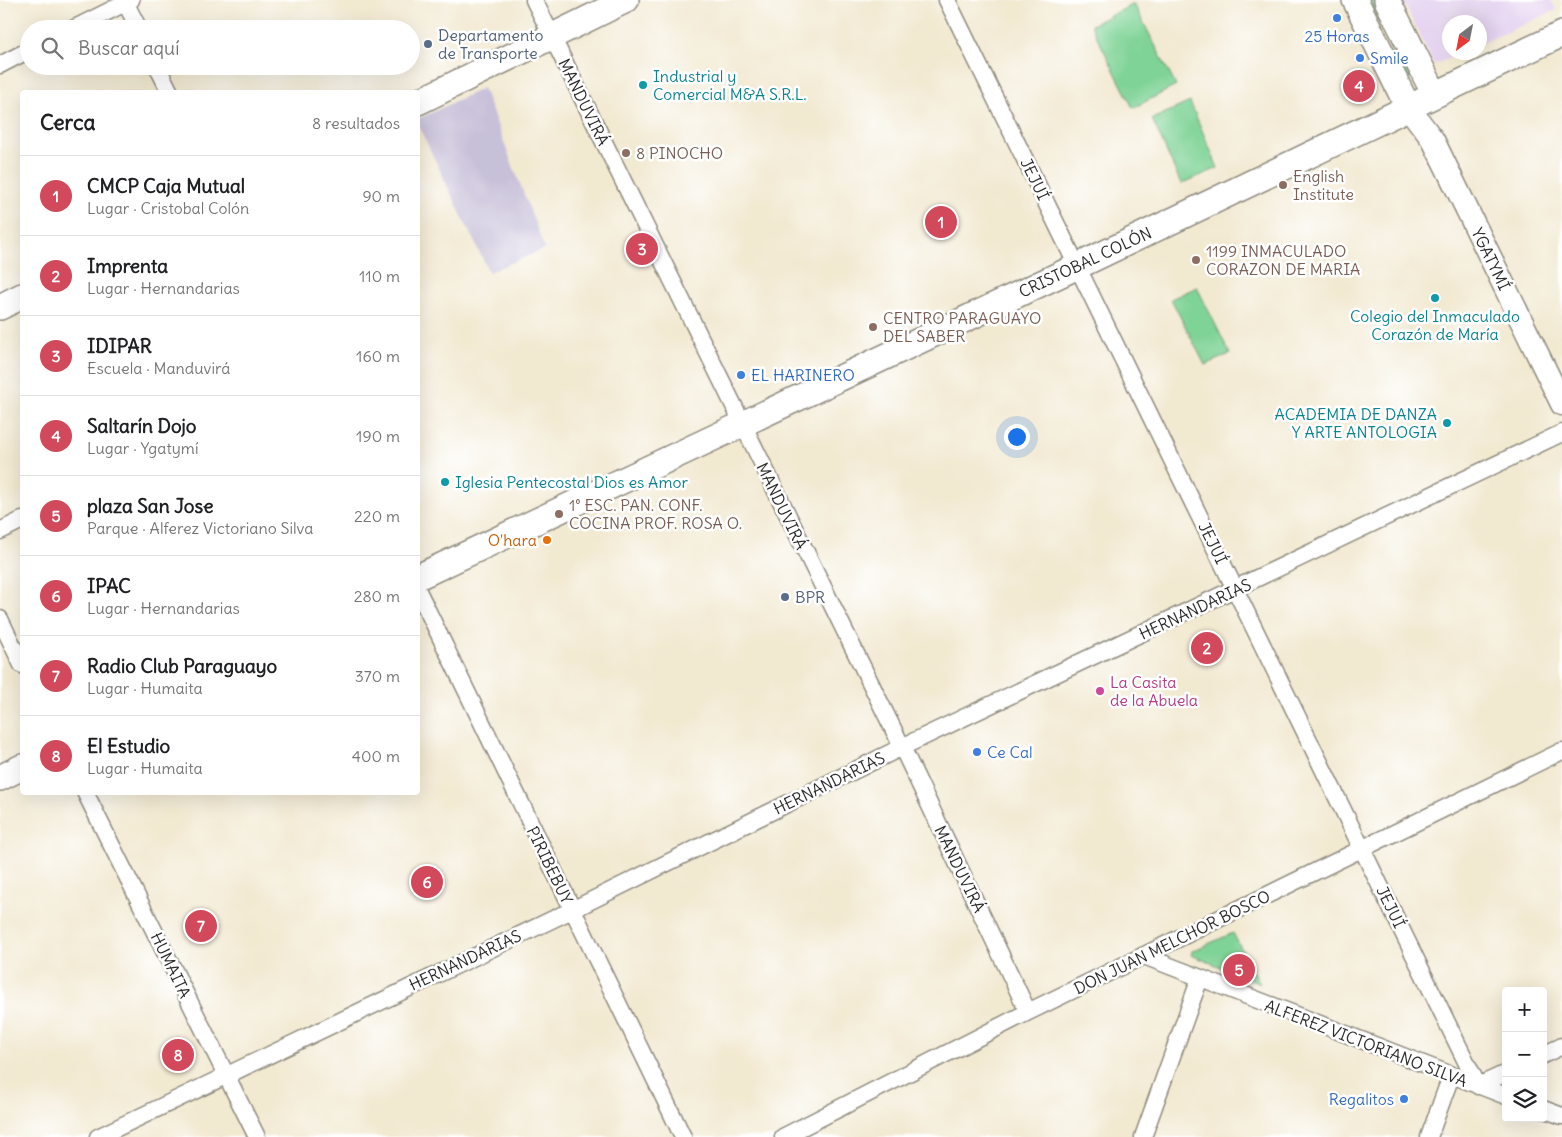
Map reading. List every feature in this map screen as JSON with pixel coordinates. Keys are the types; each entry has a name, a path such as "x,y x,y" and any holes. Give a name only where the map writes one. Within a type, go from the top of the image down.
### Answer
{"main road":[{"path":"420,101 626,0"},
{"name":"YGATYMÍ","path":"1355,0 1408,107"},
{"path":"1387,0 1435,95"},
{"name":"CRISTOBAL COLÓN","path":"420,576 741,423 1078,266 1562,34"},
{"path":"0,307 20,297"},
{"path":"0,778 20,768"}],"street":[{"name":"MANDUVIRÁ","path":"534,0 902,748 1028,1012"},
{"name":"JEJUÍ","path":"947,0 1478,1086"},
{"path":"90,20 127,1 134,20"},
{"path":"0,64 20,54"},
{"path":"162,75 169,90"},
{"name":"YGATYMÍ","path":"1433,140 1430,122 1435,95"},
{"name":"YGATYMÍ","path":"1408,107 1433,140 1562,404"},
{"name":"HERNANDARIAS","path":"98,1137 225,1074 572,910 902,748 1562,433"},
{"path":"0,531 20,521"},
{"name":"PIRIBEBUY","path":"420,596 683,1137"},
{"path":"0,619 20,661"},
{"name":"DON JUAN MELCHOR BOSCO","path":"783,1137 1028,1012 1562,751"},
{"name":"HUMAITA","path":"86,795 257,1137"},
{"name":"ALFEREZ VICTORIANO SILVA","path":"1144,956 1502,1095"},
{"path":"1143,1137 1200,978"},
{"path":"1547,1053 1562,1046"},
{"path":"1478,1086 1502,1075"},
{"path":"1430,1137 1451,1076"},
{"path":"1547,1110 1562,1116"}],"shaded area":[{"path":"1403,0 1551,0 1556,10 1487,41 1487,15 1442,15 1442,60 1445,60 1434,65"},
{"path":"483,88 545,249 489,272 420,129 420,118"}],"green space":[{"path":"1368,0 1373,0 1411,77 1410,80 1407,79"},
{"path":"1134,4 1176,86 1133,108 1091,25"},
{"path":"1190,102 1218,168 1181,184 1152,119"},
{"path":"1197,287 1230,354 1205,365 1171,299"},
{"path":"1233,933 1260,983 1191,955 1192,951"}],"place":[{"name":"25 Horas","path":"1337,18"},
{"name":"Departamento de Transporte","path":"428,44"},
{"name":"Smile","path":"1360,58"},
{"name":"Industrial y Comercial M&A S.R.L.","path":"643,85"},
{"name":"Saltarín Dojo","path":"1359,86"},
{"name":"8 PINOCHO","path":"626,153"},
{"name":"English Institute","path":"1283,185"},
{"name":"CMCP Caja Mutual","path":"941,222"},
{"name":"IDIPAR","path":"642,249"},
{"name":"1199 INMACULADO CORAZON DE MARIA","path":"1196,260"},
{"name":"Colegio del Inmaculado Corazón de María","path":"1435,298"},
{"name":"CENTRO PARAGUAYO DEL SABER","path":"873,327"},
{"name":"EL HARINERO","path":"741,375"},
{"name":"ACADEMIA DE DANZA Y ARTE ANTOLOGIA","path":"1447,423"},
{"name":"Iglesia Pentecostal Dios es Amor","path":"445,482"},
{"name":"1° ESC. PAN. CONF. COCINA PROF. ROSA O.","path":"559,514"},
{"name":"O'hara","path":"547,540"},
{"name":"BPR","path":"785,597"},
{"name":"Imprenta","path":"1207,648"},
{"name":"La Casita de la Abuela","path":"1100,691"},
{"name":"Ce Cal","path":"977,752"},
{"name":"IPAC","path":"427,882"},
{"name":"Radio Club Paraguayo","path":"201,926"},
{"name":"plaza San Jose","path":"1239,970"},
{"name":"El Estudio","path":"178,1055"},
{"name":"Regalitos","path":"1404,1099"}]}
